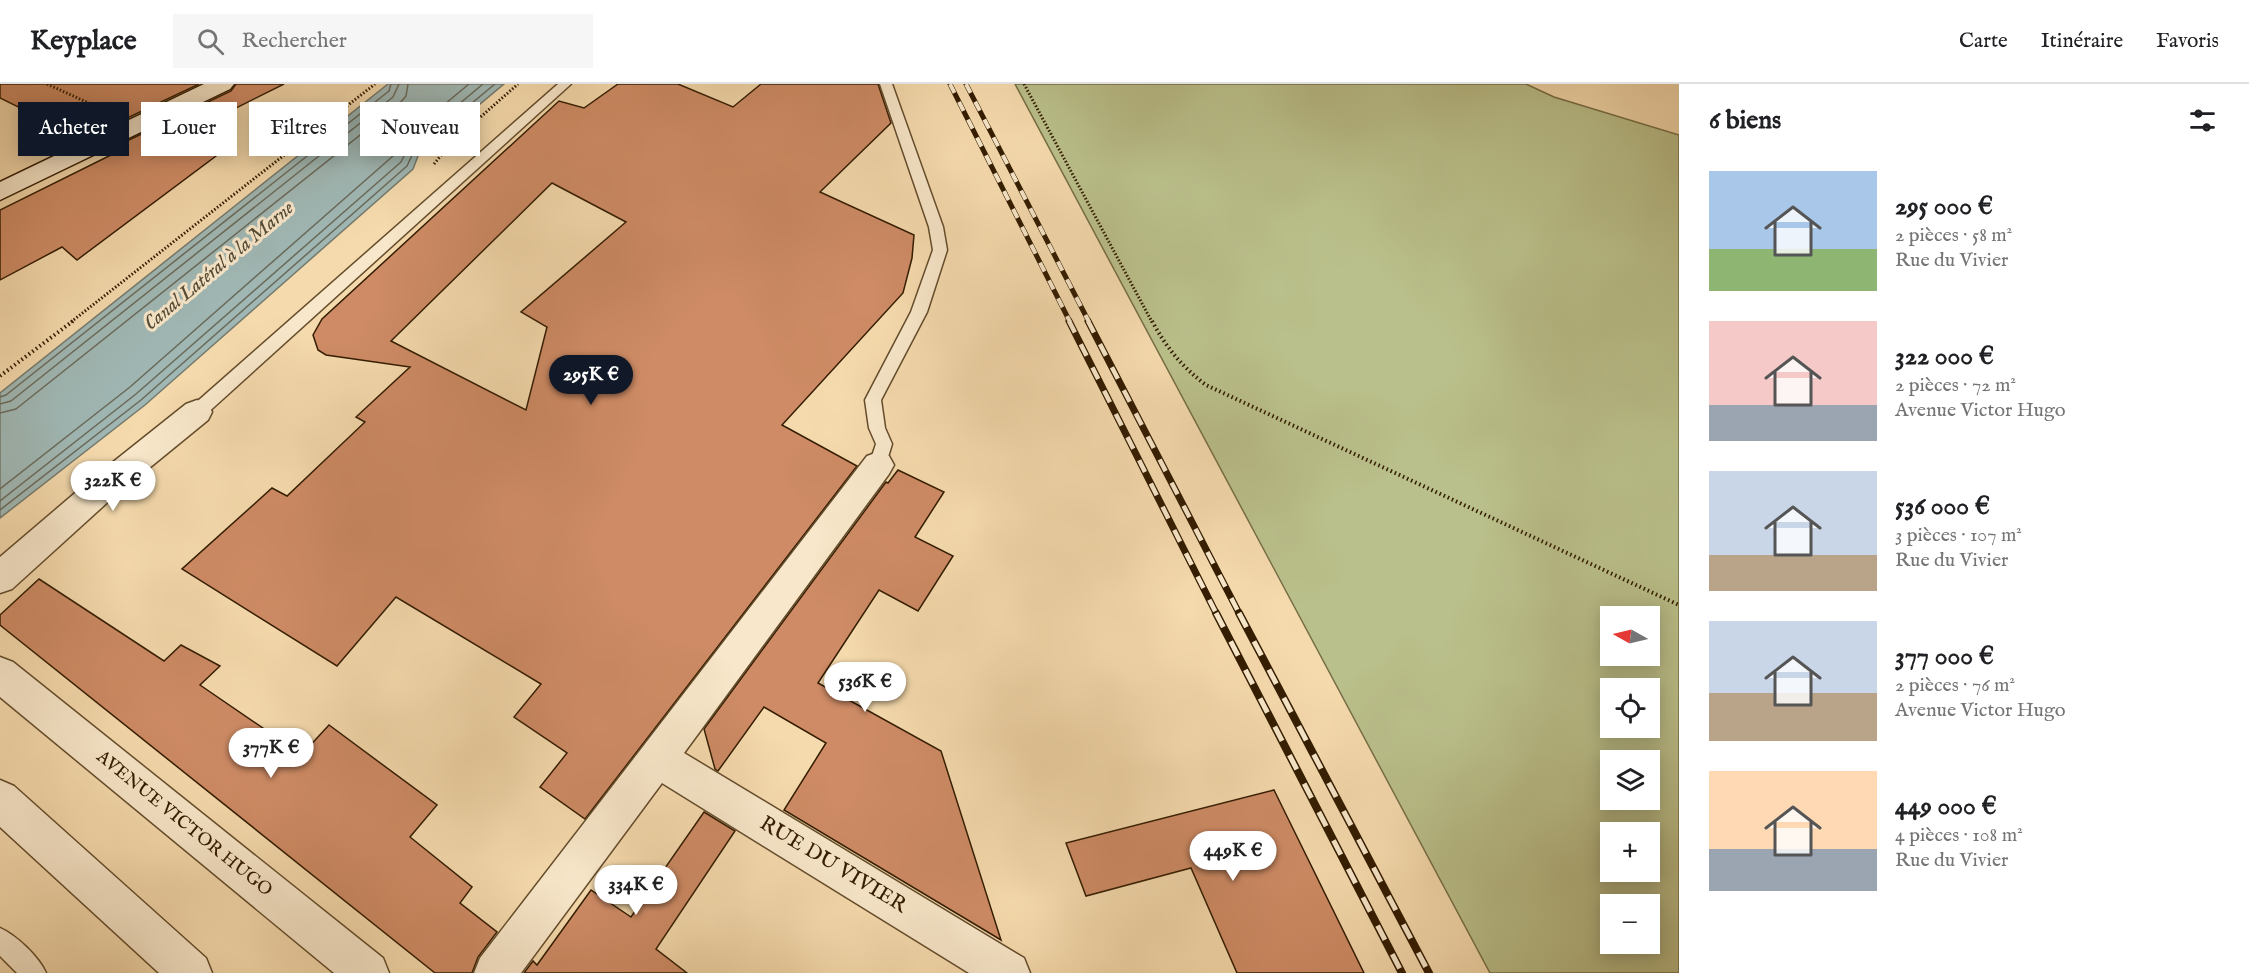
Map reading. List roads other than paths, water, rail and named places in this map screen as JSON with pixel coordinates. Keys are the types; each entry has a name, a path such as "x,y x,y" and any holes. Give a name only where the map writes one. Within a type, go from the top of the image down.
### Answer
{"street":[{"path":"0,170 181,84"},
{"path":"0,192 222,84"},
{"path":"0,578 99,491 197,412"},
{"path":"495,973 878,465"},
{"name":"AVENUE VICTOR HUGO","path":"0,674 368,973"},
{"name":"RUE DU VIVIER","path":"657,758 1009,973"},
{"path":"0,800 191,973"}],"lane":[{"path":"197,412 565,84"},
{"path":"878,465 884,444 877,428 873,400 919,312 940,250 936,227 886,84"},
{"path":"0,940 34,973"}],"water":[{"path":"388,84 504,84 480,104 480,102 365,102"},
{"name":"Canal Latéral à la Marne","path":"360,106 360,156 418,156 413,169 145,405 0,518 0,393 298,156 348,156 348,116"}],"railway":[{"path":"950,84 1070,322"},
{"path":"966,84 1089,322"},
{"path":"1069,321 1217,615"},
{"path":"1088,321 1240,615"},
{"path":"1216,613 1402,973"},
{"path":"1239,613 1429,973"}]}
